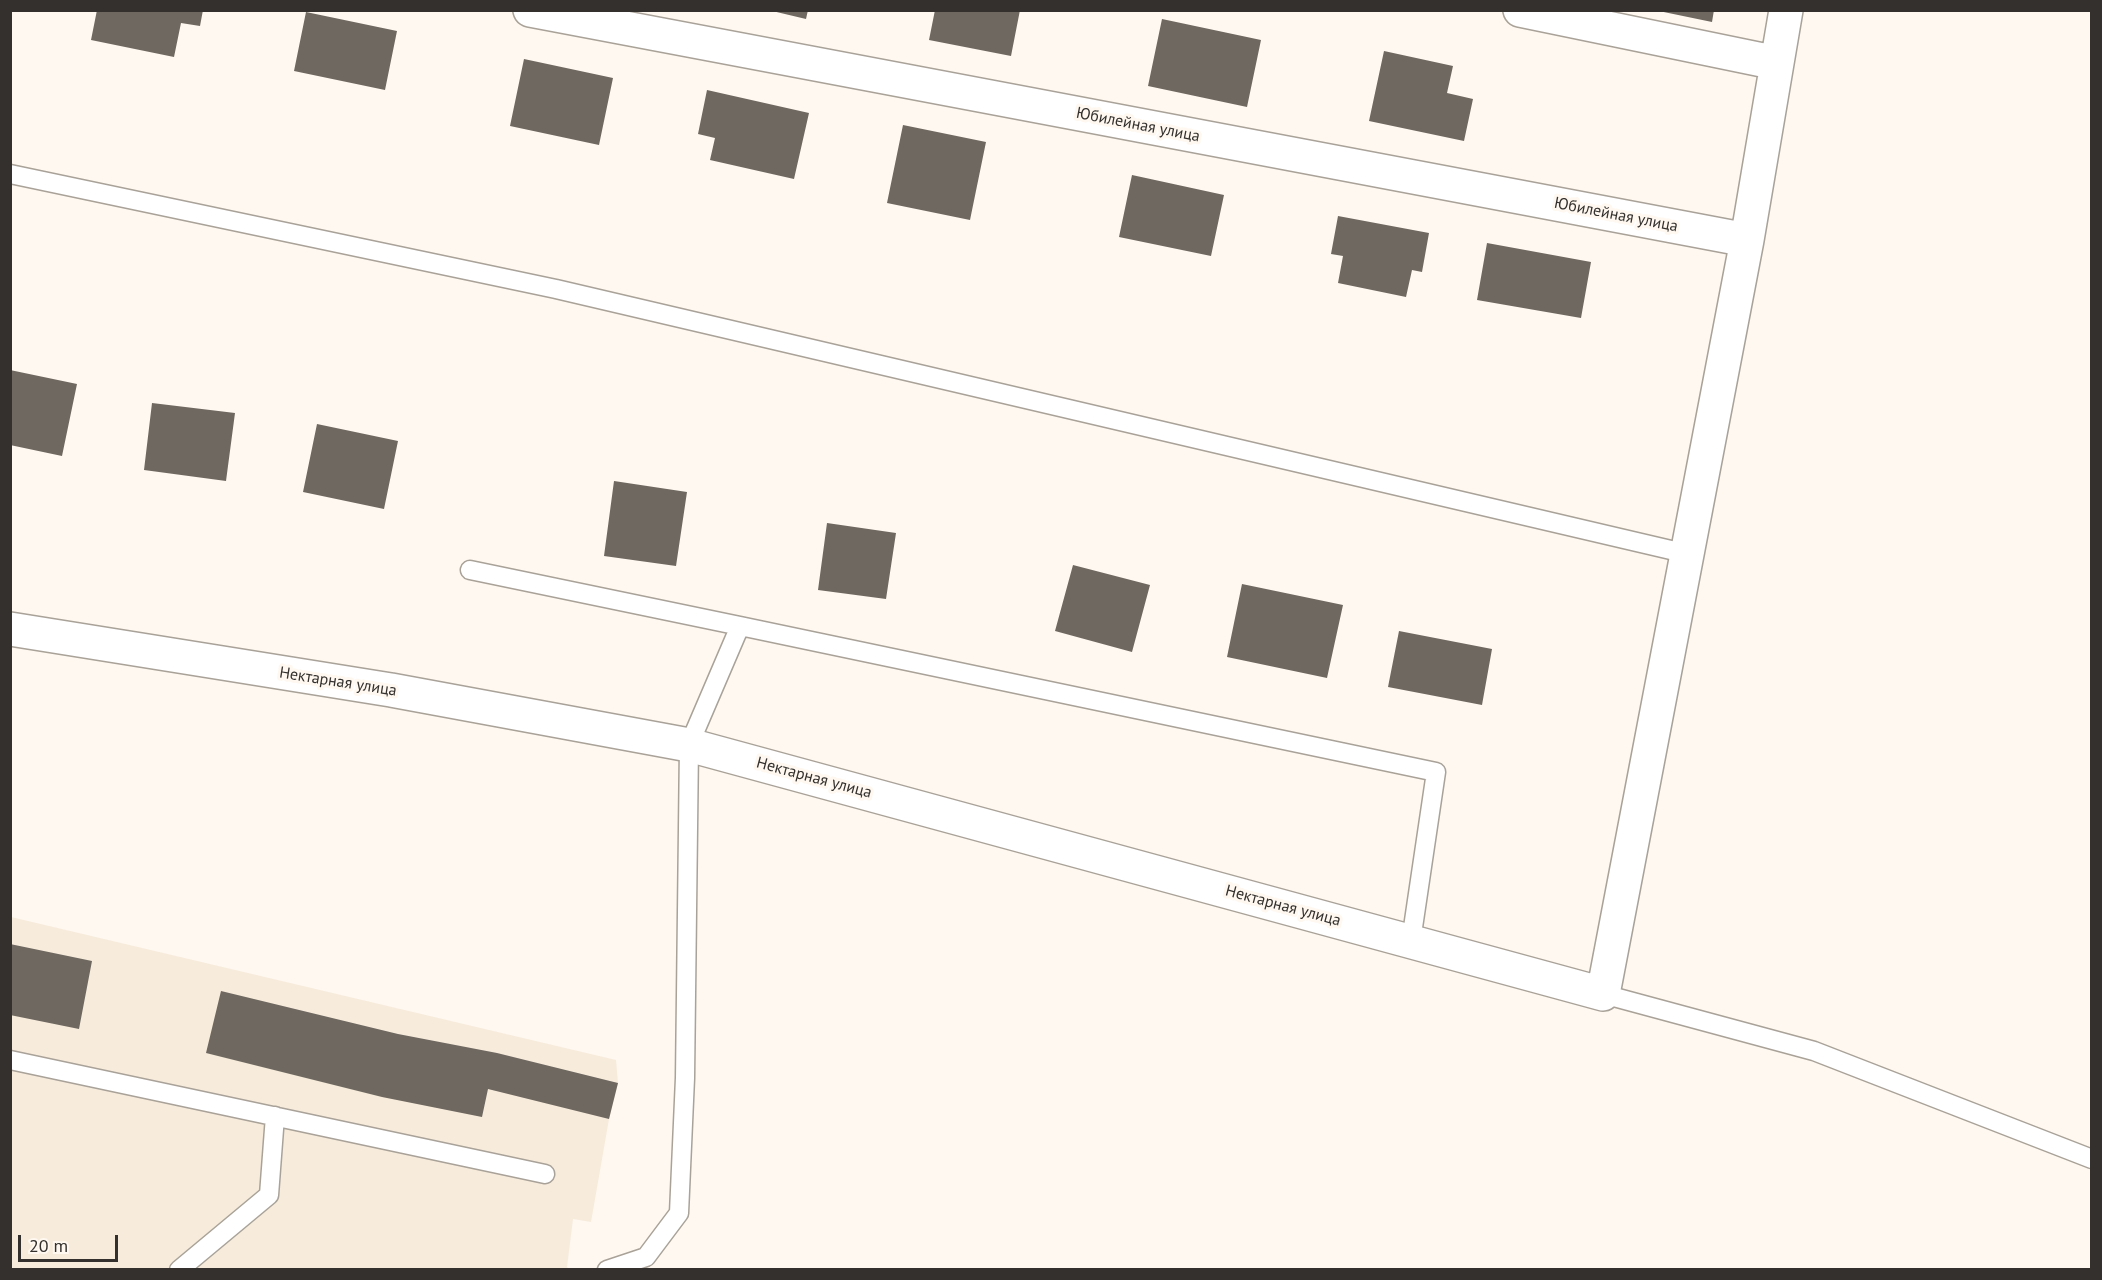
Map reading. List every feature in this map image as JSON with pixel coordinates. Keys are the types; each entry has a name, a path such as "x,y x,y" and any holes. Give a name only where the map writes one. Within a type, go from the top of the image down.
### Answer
{"street":[{"name":"Юбилейная улица","path":"530,10 1747,240"},
{"path":"1520,10 1777,63"},
{"path":"1603,994 1747,240 1786,10"},
{"name":"Нектарная улица","path":"10,629 391,690 689,745 1603,994"}],"lane":[{"path":"10,174 556,289 1688,554"},
{"path":"470,570 1436,772 1411,941"},
{"path":"607,1269 646,1257 679,1213 685,1078 689,745 740,626"},
{"path":"1603,994 1814,1051 2091,1159"},
{"path":"10,1060 545,1174"},
{"path":"179,1269 269,1195 275,1116"}],"shaded area":[{"path":"11,917 616,1060 618,1083 609,1119 591,1222 573,1219 567,1267 569,1269 11,1270"}],"building":[{"path":"97,10 203,10 200,26 181,23 174,57 91,40"},
{"path":"768,10 808,10 806,19"},
{"path":"935,10 1020,10 1011,56 929,40"},
{"path":"1654,10 1714,10 1712,22"},
{"path":"306,12 397,31 385,90 294,71"},
{"path":"1162,19 1261,40 1247,107 1148,86"},
{"path":"1384,51 1453,66 1447,93 1473,99 1464,141 1369,121"},
{"path":"524,59 613,78 599,145 510,126"},
{"path":"707,90 809,113 794,179 710,160 715,138 698,134"},
{"path":"903,125 986,142 970,220 887,203"},
{"path":"1132,175 1224,195 1211,256 1119,237"},
{"path":"1338,216 1429,233 1422,272 1412,270 1406,297 1338,283 1343,256 1331,254"},
{"path":"1487,243 1591,262 1581,318 1477,300"},
{"path":"10,370 77,384 62,456 10,445"},
{"path":"152,403 235,413 226,481 144,470"},
{"path":"317,424 398,441 384,509 303,492"},
{"path":"614,481 687,492 676,566 604,556"},
{"path":"827,523 896,533 886,599 818,590"},
{"path":"1073,565 1150,585 1132,652 1055,631"},
{"path":"1242,584 1343,605 1327,678 1227,657"},
{"path":"1399,631 1492,649 1482,705 1388,687"},
{"path":"10,944 92,961 79,1029 10,1015"},
{"path":"221,991 398,1034 497,1053 618,1083 609,1119 488,1089 482,1117 382,1097 206,1053"}]}
